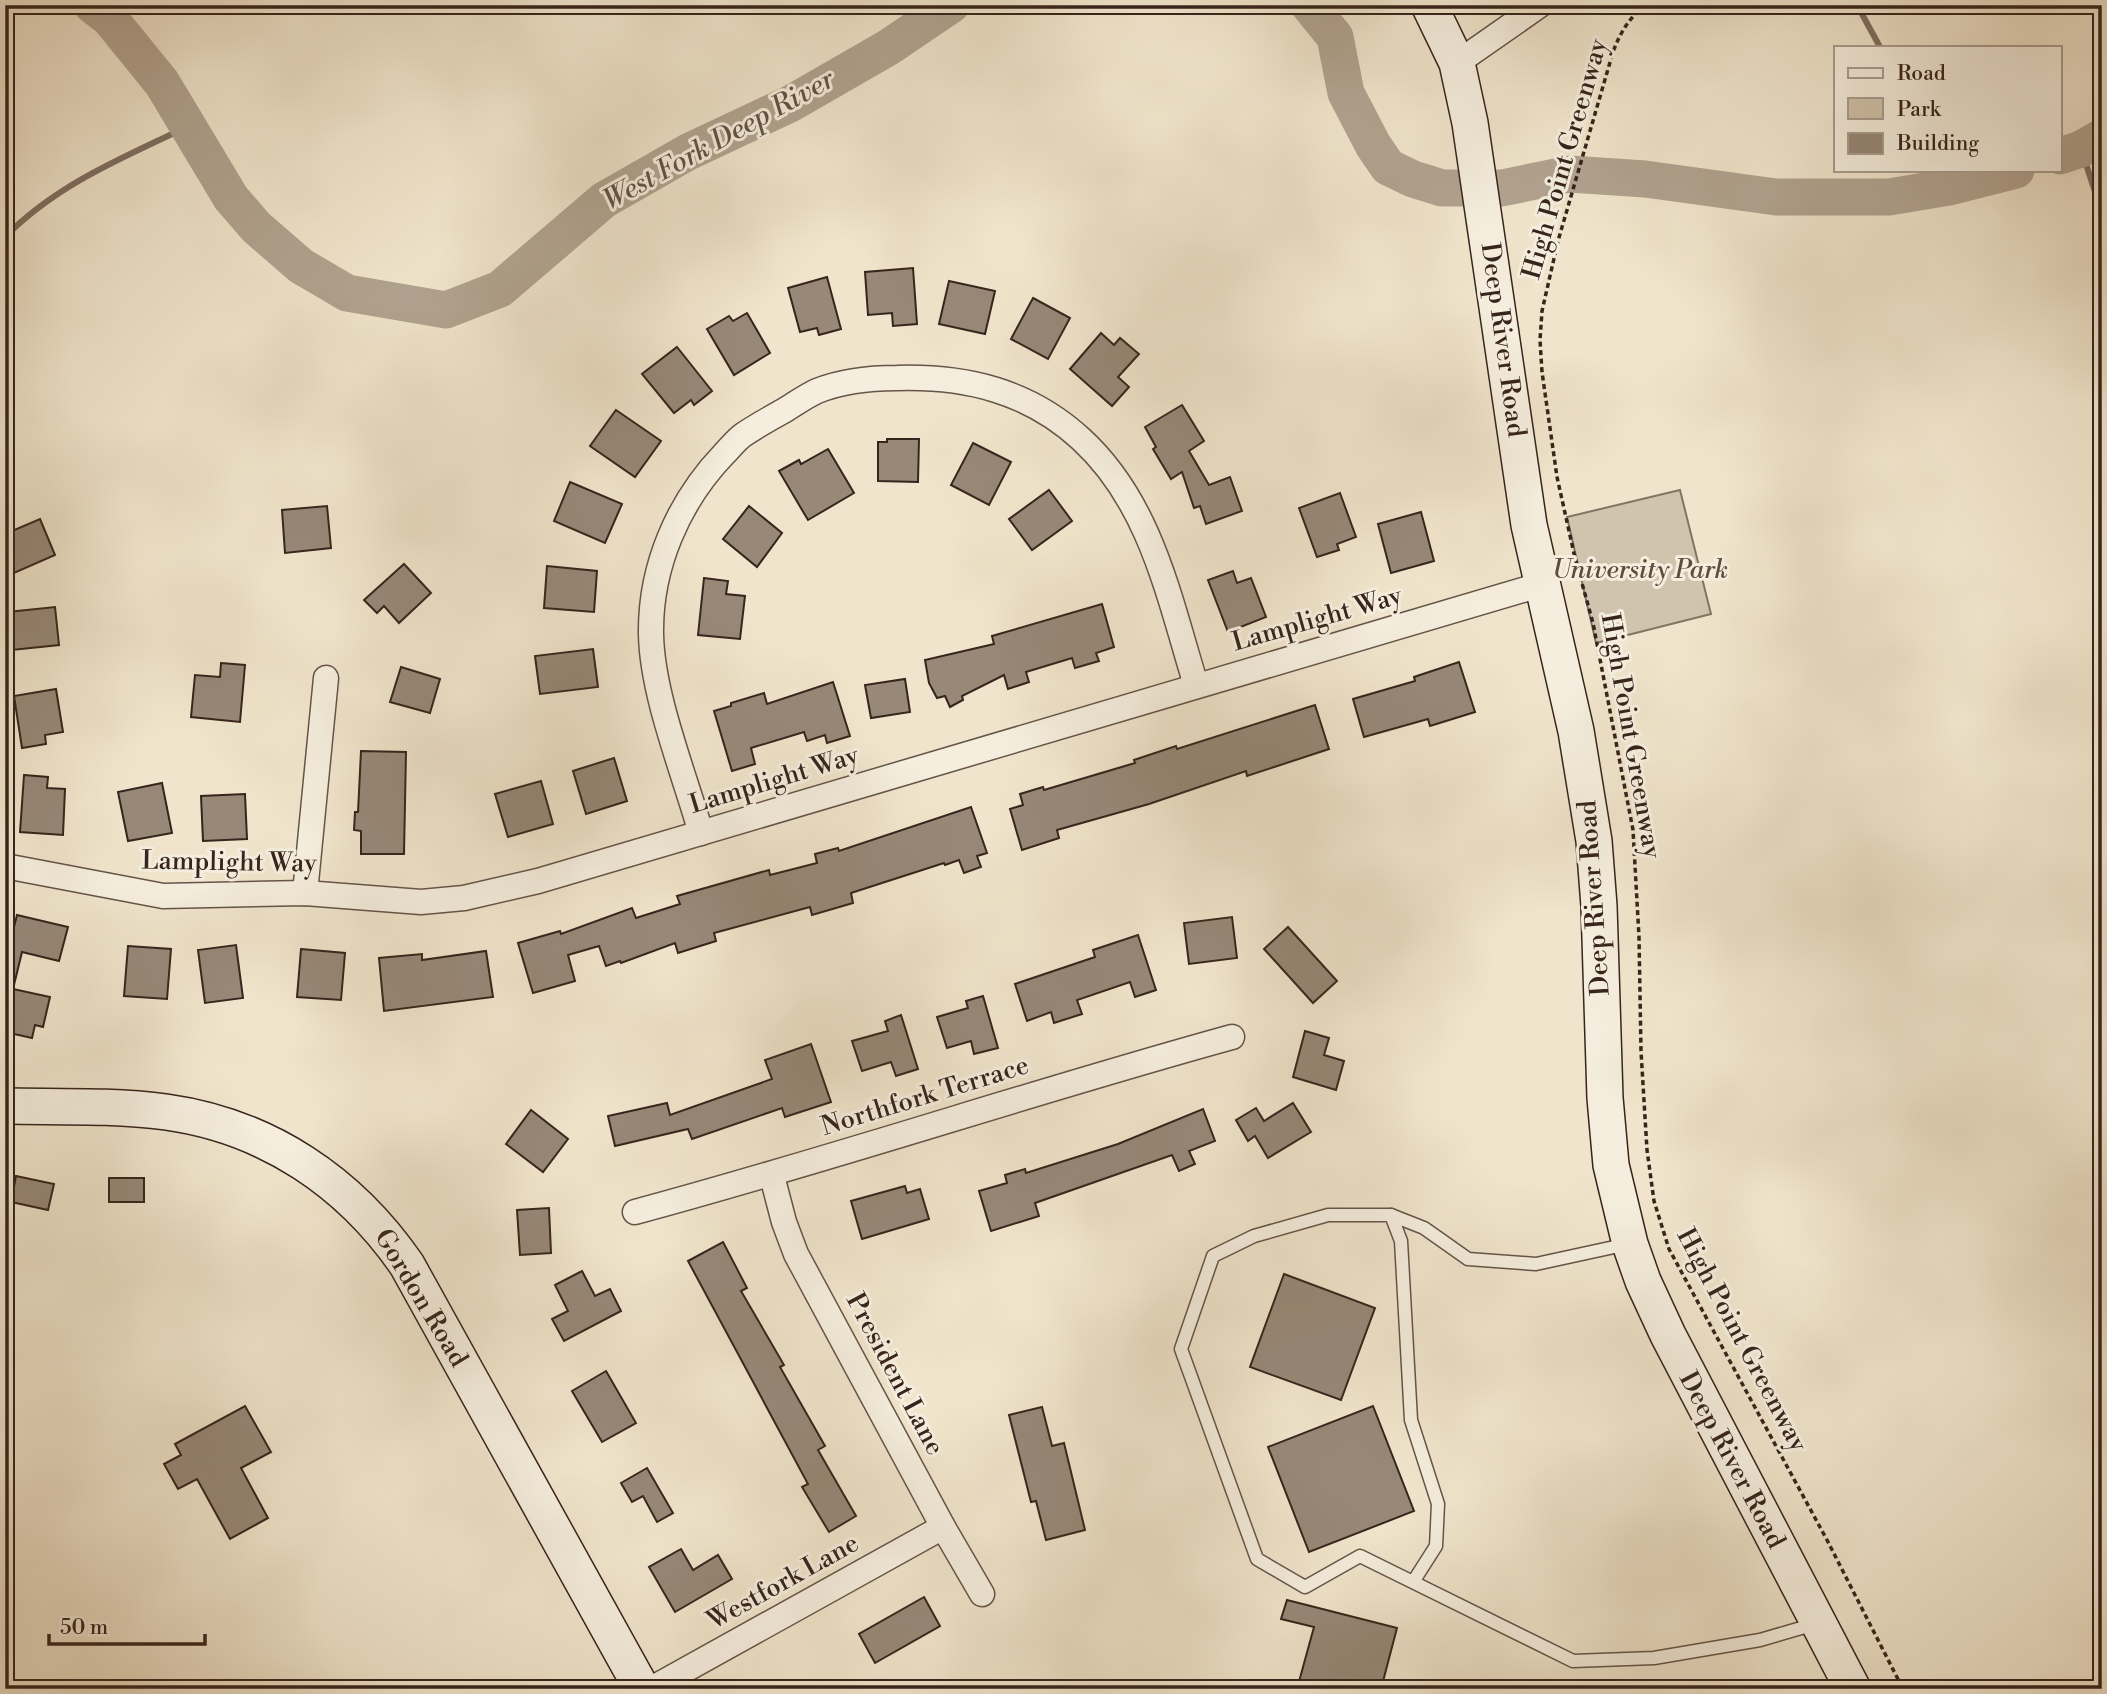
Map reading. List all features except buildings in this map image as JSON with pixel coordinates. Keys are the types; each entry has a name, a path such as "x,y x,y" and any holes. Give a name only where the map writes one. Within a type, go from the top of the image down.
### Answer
{"street":[{"name":"Deep River Road","path":"1429,5 1457,64 1470,123 1529,525 1576,731 1594,841 1608,1138 1613,1177 1630,1244 1643,1281 1668,1335 1853,1689"},
{"path":"1457,64 1540,5"},
{"path":"701,832 654,671 651,634 655,587 667,544 680,512 707,472 741,436 817,391 866,378 947,378 981,384 1047,413 1081,439 1109,469 1131,502 1152,542 1196,685"},
{"name":"Lamplight Way","path":"5,866 163,896 305,893 421,902 464,898 538,881 1543,584"},
{"path":"305,893 326,678"},
{"name":"Northfork Terrace","path":"635,1212 772,1175 1094,1075 1232,1037"},
{"name":"Gordon Road","path":"5,1106 165,1112 209,1121 245,1132 291,1154 319,1171 348,1196 376,1224 407,1265 642,1689"},
{"name":"President Lane","path":"772,1175 784,1222 796,1254 982,1594"},
{"name":"Westfork Lane","path":"651,1689 943,1527"}],"lane":[{"path":"1630,1244 1536,1264 1468,1259 1424,1228 1391,1215 1328,1215 1254,1236 1213,1256 1181,1349 1257,1559 1305,1587 1360,1556 1573,1661 1654,1658 1760,1640 1818,1623"},
{"path":"1391,1215 1401,1241 1411,1420 1438,1504 1436,1546 1413,1582"}],"path":[{"name":"High Point Greenway","path":"1645,5 1621,32 1610,63 1558,241 1542,311 1540,340 1557,477 1593,623 1633,830 1639,937 1641,1051 1647,1150 1654,1201 1669,1249 1827,1540 1903,1689"}],"green space":[{"name":"University Park","path":"1680,490 1711,614 1596,643 1567,517"}],"waterway":[{"name":"West Fork Deep River","path":"92,5 110,19 162,83 231,198 256,227 301,266 347,293 446,310 500,289 604,200 688,152 790,104 889,47 951,5"},
{"name":"West Fork Deep River","path":"1309,5 1335,37 1346,93 1373,145 1388,167 1413,179 1442,188 1502,188 1570,174 1645,179 1776,197 1889,197 1949,187 2008,172"},
{"path":"1857,5 1879,46"},
{"path":"5,237 25,218 92,173 189,126"},
{"name":"West Fork Deep River","path":"2062,155 2081,149 2102,137"},
{"path":"2081,149 2102,213"},
{"path":"1941,172 1949,187"}]}
